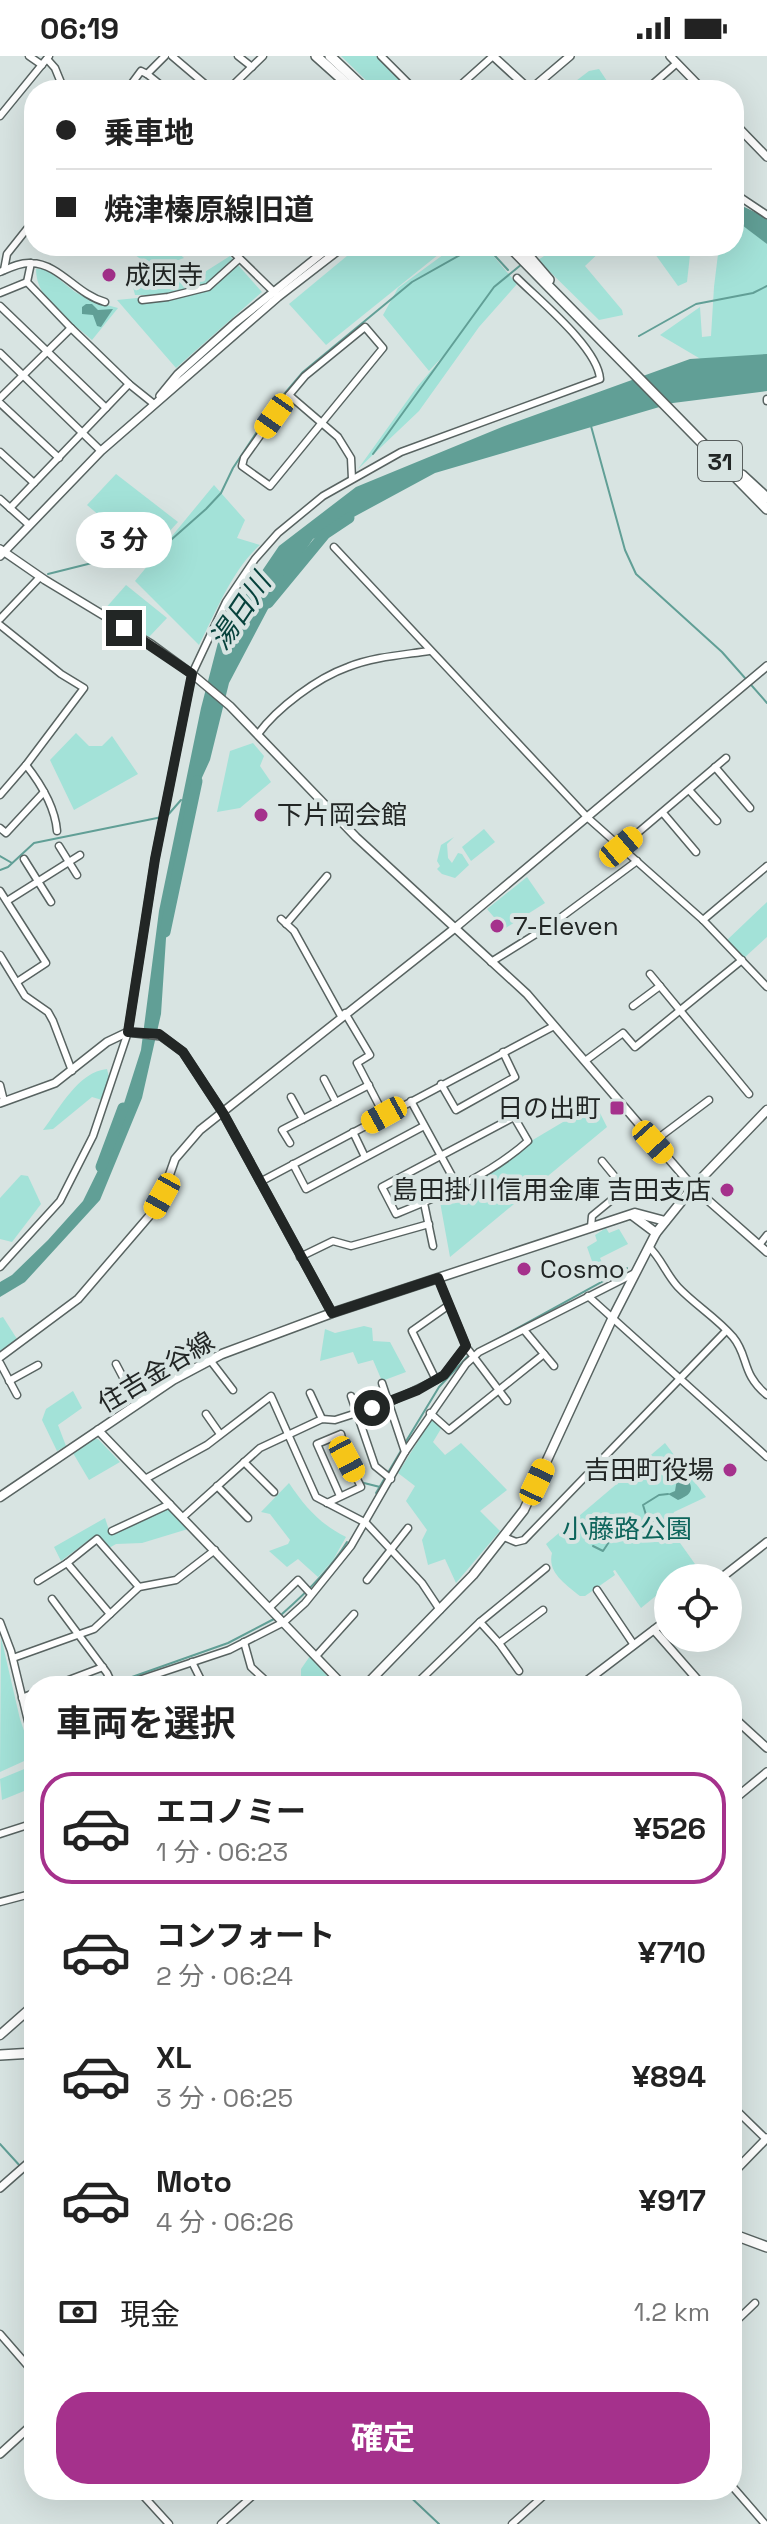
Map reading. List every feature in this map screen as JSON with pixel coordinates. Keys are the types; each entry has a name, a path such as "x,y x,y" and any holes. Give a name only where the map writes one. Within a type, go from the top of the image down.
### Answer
{"main road":[{"path":"316,56 343,80"},
{"path":"330,56 355,80"},
{"name":"31","path":"524,256 603,343 767,509"},
{"name":"31","path":"674,414 767,498"},
{"path":"375,1676 473,1575 524,1510 613,1317 656,1233 693,1187 767,1110"},
{"name":"住吉金谷線","path":"0,1497 173,1380 210,1360 332,1313 632,1214 643,1213 665,1221"},
{"path":"632,1214 656,1233"},
{"path":"0,2035 24,2014"},
{"path":"0,2055 24,2054"},
{"path":"742,2238 767,2247"}],"street":[{"path":"29,56 46,60 61,80"},
{"path":"147,74 165,56"},
{"path":"172,56 200,80"},
{"path":"238,56 252,67"},
{"path":"238,80 263,56"},
{"path":"381,56 405,80"},
{"path":"466,80 493,56 519,80"},
{"path":"542,80 570,56"},
{"path":"670,56 693,80"},
{"path":"30,80 46,60"},
{"path":"657,80 677,63"},
{"path":"134,80 141,71 154,80"},
{"path":"0,116 24,87"},
{"path":"744,133 767,157"},
{"path":"744,200 767,215"},
{"path":"2,271 7,254 24,233"},
{"path":"236,256 276,294"},
{"path":"320,256 178,374 154,404 101,451 1,553 151,644 230,706 356,837 527,994 693,1187 767,1252"},
{"path":"276,294 330,256"},
{"path":"142,300 208,287 239,259"},
{"path":"2,271 31,263 46,266 64,276 84,294 105,302"},
{"path":"27,282 31,263"},
{"path":"0,1267 43,1221 72,1179 93,1136 128,1032 163,816 193,675 226,602 255,559 278,533 308,507 401,452 600,379 599,368 583,346 517,278"},
{"path":"27,282 129,384 154,404"},
{"path":"0,293 27,282"},
{"path":"0,306 106,408"},
{"path":"365,327 383,348 321,423 270,486 242,466 244,458 305,376 365,327"},
{"path":"59,458 0,401 71,328"},
{"path":"0,353 101,451"},
{"path":"10,508 129,384"},
{"path":"289,395 338,437 351,458 352,479"},
{"path":"0,452 34,483"},
{"path":"0,499 28,524"},
{"path":"334,547 588,818 703,920 767,987"},
{"path":"0,619 40,577"},
{"path":"0,625 61,674 84,688 0,795"},
{"path":"258,734 277,712 334,673 365,662 429,651"},
{"path":"17,1395 0,1360 78,1299 151,1214 162,1196 175,1159 188,1142 343,1014 455,928 767,666"},
{"path":"621,847 726,758"},
{"path":"26,765 44,792 57,831"},
{"path":"715,767 750,808"},
{"path":"689,790 717,821"},
{"path":"0,828 6,833 44,792"},
{"path":"663,813 696,852"},
{"path":"59,846 77,875"},
{"path":"7,901 80,855"},
{"path":"24,859 51,902"},
{"path":"491,962 552,924 637,861"},
{"path":"703,920 767,866"},
{"path":"327,876 283,922 294,931 370,1055 357,1063 384,1115"},
{"path":"0,891 46,963 17,982"},
{"path":"0,955 25,996 48,1012 72,1071"},
{"path":"585,1061 623,1033 635,1047 742,960"},
{"path":"650,974 749,1094"},
{"path":"633,1006 660,986"},
{"path":"260,1182 554,1026"},
{"path":"0,1085 2,1102 55,1083 107,1042 128,1032 159,1034 183,1052 223,1113 332,1313"},
{"path":"441,1084 456,1110 515,1077 503,1052"},
{"path":"324,1079 336,1102"},
{"path":"290,1143 282,1130 369,1085"},
{"path":"291,1097 303,1119"},
{"path":"653,1142 709,1100"},
{"path":"411,1101 458,1187"},
{"path":"514,1117 528,1141 507,1160 458,1187 396,1214 382,1187 441,1157 514,1117"},
{"path":"293,1164 306,1189 424,1126"},
{"path":"353,1132 365,1157"},
{"path":"591,1227 592,1216 625,1189 602,1161"},
{"path":"424,1203 433,1246"},
{"path":"300,1257 333,1241 351,1246 429,1224"},
{"path":"759,1245 767,1235"},
{"path":"649,1247 658,1255 682,1291 738,1345 748,1374 767,1395"},
{"path":"183,1517 260,1448 322,1419 335,1420 388,1403 444,1375 469,1352 524,1330 635,1273"},
{"path":"438,1278 469,1352 507,1401"},
{"path":"588,1296 767,1457"},
{"path":"436,1380 412,1331 449,1305"},
{"path":"524,1330 554,1366"},
{"path":"504,1537 516,1542 524,1540 726,1331"},
{"path":"151,1676 244,1642 284,1622 329,1576 366,1523 388,1477 469,1352"},
{"path":"430,1413 449,1430 544,1354"},
{"path":"210,1360 233,1390"},
{"path":"116,1364 137,1404"},
{"path":"9,1381 38,1365"},
{"path":"382,1383 405,1452"},
{"path":"310,1393 322,1419"},
{"path":"145,1479 189,1457 271,1396 316,1497 366,1523 422,1583 440,1610"},
{"path":"351,1396 375,1466 388,1477"},
{"path":"206,1414 220,1434"},
{"path":"98,1430 335,1676"},
{"path":"327,1503 361,1487 347,1459 341,1434 317,1444 340,1496"},
{"path":"244,1462 274,1492"},
{"path":"217,1486 248,1518"},
{"path":"112,1531 170,1504"},
{"path":"367,1580 408,1528"},
{"path":"38,1581 97,1539 139,1587"},
{"path":"739,1564 767,1542"},
{"path":"13,1658 94,1629 139,1587 176,1580 215,1550"},
{"path":"67,1563 110,1614"},
{"path":"424,1676 480,1622 546,1568"},
{"path":"270,1607 298,1580 310,1593"},
{"path":"597,1590 634,1645"},
{"path":"52,1599 108,1676"},
{"path":"499,1643 543,1610"},
{"path":"317,1655 354,1614"},
{"path":"0,1622 24,1702"},
{"path":"480,1622 519,1671"},
{"path":"593,1676 654,1630"},
{"path":"244,1642 251,1667 261,1676"},
{"path":"673,1652 694,1676"},
{"path":"192,1662 199,1676"},
{"path":"79,1676 103,1667"},
{"path":"742,1725 767,1748"},
{"path":"742,1793 767,1772"},
{"path":"0,1834 24,1826"},
{"path":"0,1902 24,1896"},
{"path":"742,2116 766,2139 742,2164"},
{"path":"0,2188 24,2167"},
{"path":"742,2315 755,2303"},
{"path":"0,2334 24,2362"},
{"path":"0,2454 24,2432"},
{"path":"742,2498 765,2524"},
{"path":"147,2500 169,2524"},
{"path":"221,2524 248,2500"},
{"path":"512,2524 539,2500"}],"green space":[{"path":"341,56 376,56 399,80 366,80"},
{"path":"599,69 606,80 577,80 589,71"},
{"path":"744,225 759,234 767,244 767,356 704,361 660,335 700,307 702,337 711,336 718,256 744,256"},
{"path":"137,256 184,258 153,269"},
{"path":"230,256 262,292 176,368 117,300 167,295 135,295 132,283 161,270 183,265 192,280"},
{"path":"347,256 437,256 326,345 289,304"},
{"path":"441,256 493,256 517,284 479,327 419,411 358,469 417,387 448,351 429,371 383,315 398,288"},
{"path":"544,256 596,256 585,266 623,315 599,320 538,260"},
{"path":"656,256 690,256 687,282 678,286"},
{"path":"45,268 75,292 92,301 118,308 92,340 56,309 42,291 36,269"},
{"path":"116,474 178,522 147,556 87,505"},
{"path":"214,485 245,520 237,538 260,545 233,579 199,645 135,581"},
{"path":"126,585 167,618 149,637 104,610"},
{"path":"76,733 89,746 102,746 112,736 138,774 74,810 50,760"},
{"path":"253,743 264,756 260,766 271,782 240,808 217,812 230,751"},
{"path":"484,829 495,842 471,861 462,847"},
{"path":"454,837 447,844 448,858 452,863 458,853 462,854 469,865 455,878 437,869 440,866 437,861 441,845"},
{"path":"527,877 545,903 504,929 487,909"},
{"path":"767,902 767,937 744,958 726,941"},
{"path":"107,1069 110,1081 102,1100 92,1097 53,1129 43,1130 78,1084"},
{"path":"595,1103 607,1127 450,1257 440,1202 507,1163 526,1144"},
{"path":"21,1175 28,1176 41,1204 12,1242 0,1239 0,1198"},
{"path":"606,1228 609,1233 619,1229 628,1244 600,1258 608,1276 599,1281 587,1247 597,1241 595,1235"},
{"path":"3,1317 17,1339 0,1351 0,1318"},
{"path":"364,1326 372,1328 373,1341 390,1342 406,1372 382,1381 373,1360 358,1364 353,1352 320,1361 325,1329 335,1333"},
{"path":"73,1391 82,1408 58,1425 66,1446 57,1451 42,1420 46,1409"},
{"path":"432,1419 442,1427 433,1442 445,1455 461,1443 507,1490 480,1511 500,1531 456,1583 445,1559 428,1565 422,1540 427,1530 406,1501 415,1486 398,1473"},
{"path":"98,1439 120,1462 89,1480 73,1453"},
{"name":"小藤路公園","path":"665,1443 706,1497 674,1512 668,1526 695,1564 654,1564 654,1597 641,1608 615,1570 615,1575 585,1596 580,1596 555,1572 552,1553 546,1544"},
{"path":"289,1483 314,1514 346,1537 333,1560 318,1577 298,1559 287,1567 269,1551 288,1544 290,1540 270,1514 261,1512"},
{"path":"169,1507 188,1529 142,1543 116,1544 109,1548 93,1537 61,1561 54,1547 105,1518 109,1530"},
{"path":"1,1637 24,1731 24,1761 0,1772"},
{"path":"310,1656 327,1676 301,1676 301,1669"},
{"path":"24,1769 24,1791 2,1800 0,1779"}],"water":[{"path":"744,207 767,218 767,244 744,227"},
{"path":"92,304 98,310 113,309 101,327 97,326 93,315 82,314 82,307"},
{"path":"767,354 767,391 673,403 435,473 313,539 277,592 229,683 210,760 194,795 169,893 161,1014 142,1098 100,1200 25,1282 0,1297 0,1282 12,1275 48,1240 83,1201 111,1144 141,1050 159,911 201,708 221,631 279,546 356,487 502,427 690,359"},
{"path":"683,1472 691,1489 688,1495 678,1500 668,1494 675,1491 677,1479"}],"waterway":[{"path":"124,557 136,552 146,556 155,554 206,509 221,493 233,468 274,406 303,372 412,282 458,256"},
{"path":"495,256 508,270"},
{"path":"373,454 494,287 522,264"},
{"path":"639,336 696,304 753,293 767,286"},
{"path":"591,426 625,550 636,574 722,652 767,703"},
{"name":"湯日川","path":"268,603 325,534 349,518"},
{"path":"48,574 104,560"},
{"name":"湯日川","path":"165,932 197,781"},
{"path":"0,870 8,867 34,843 167,816 181,800"},
{"path":"0,856 12,863"},
{"name":"湯日川","path":"101,1167 123,1108"},
{"path":"485,1346 627,1268"},
{"path":"405,1443 439,1387 469,1355"},
{"path":"376,1493 402,1449"},
{"path":"360,1482 380,1487"},
{"path":"593,1546 603,1551 611,1539 623,1540 634,1530 653,1525 654,1518 646,1515 643,1505 659,1495 668,1494"},
{"path":"282,1614 317,1581 347,1542"},
{"path":"135,1676 228,1643 274,1619"},
{"path":"0,2144 21,2167"},
{"path":"414,2500 439,2524"}],"place":[{"name":"成因寺","path":"109,275"},
{"name":"下片岡会館","path":"261,815"},
{"name":"7-Eleven","path":"497,926"},
{"name":"日の出町","path":"617,1108"},
{"name":"島田掛川信用金庫 吉田支店","path":"727,1190"},
{"name":"Cosmo","path":"524,1269"},
{"name":"吉田町役場","path":"730,1470"}],"route":[{"path":"124,628 192,674 155,859 128,1032 159,1034 183,1052 223,1113 332,1313 438,1278 466,1346 444,1375 418,1390 372,1408"}]}
